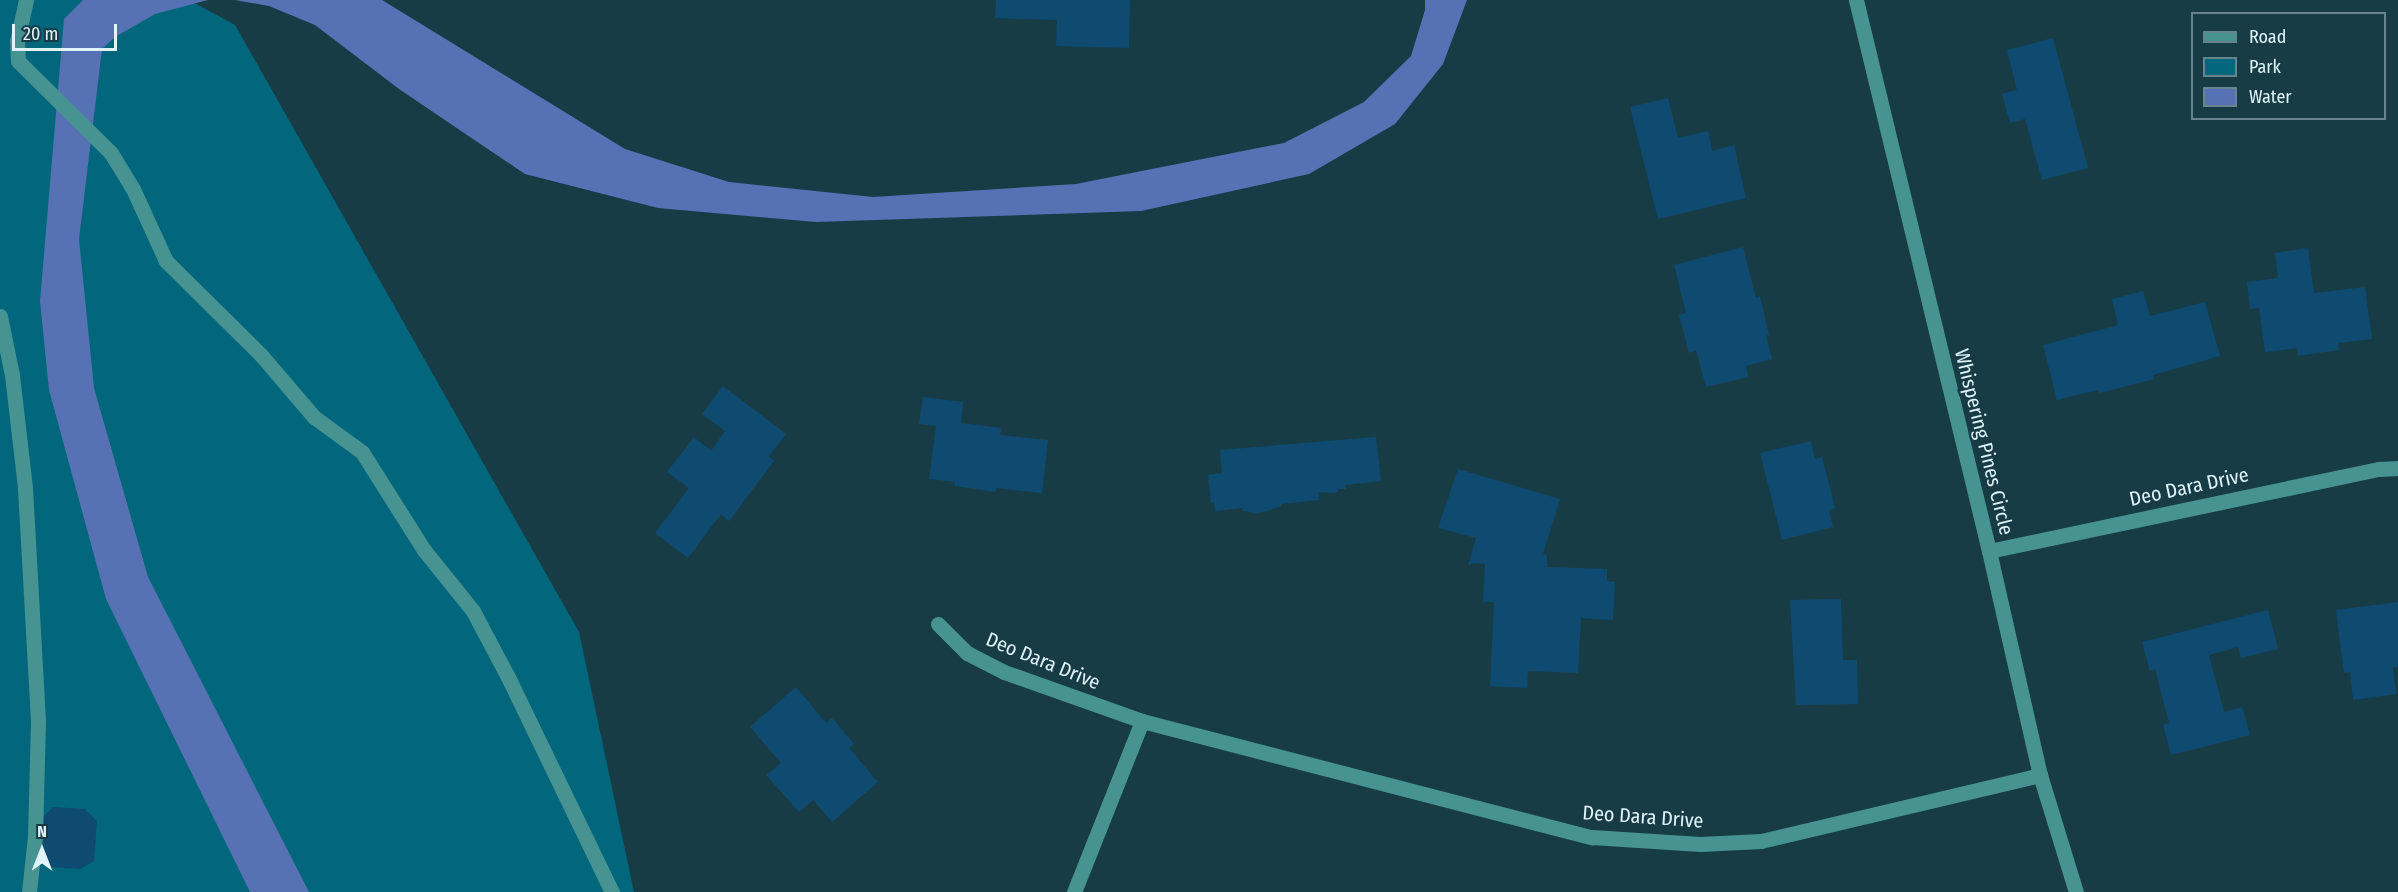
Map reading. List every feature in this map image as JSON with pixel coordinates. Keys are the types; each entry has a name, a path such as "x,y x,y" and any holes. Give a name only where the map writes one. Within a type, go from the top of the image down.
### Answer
{"street":[{"path":"26,0 17,41 18,61 111,153 133,189 166,261 261,355 314,417 362,452 424,550 473,611 508,677 612,892"},
{"name":"Whispering Pines Circle","path":"1856,0 1989,551 2040,775 2076,892"},
{"path":"0,316 12,375 25,488 38,722 35,836 29,892"},
{"name":"Deo Dara Drive","path":"1989,551 2379,469 2398,468"},
{"name":"Deo Dara Drive","path":"938,624 967,653 1004,672 1142,721 1592,837 1700,844 1761,841 2040,775"},
{"path":"1074,892 1142,721"}],"green space":[{"path":"0,0 189,0 235,25 579,632 634,892 0,892"}],"water":[{"path":"83,0 208,0 155,14 115,37 102,49 79,239 94,388 148,577 309,892 250,892 106,599 49,390 40,301 64,19"},
{"path":"235,0 382,0 625,149 729,182 873,197 1076,184 1284,143 1364,102 1411,56 1425,10 1425,0 1467,0 1443,64 1395,124 1309,174 1141,211 816,222 658,208 525,174 399,89 315,25 269,6"}],"building":[{"path":"996,0 1130,0 1129,48 1056,46 1057,20 995,18"},
{"path":"2053,38 2088,168 2042,180 2025,119 2010,123 2002,94 2017,90 2007,50"},
{"path":"1668,98 1678,138 1708,131 1712,151 1734,145 1746,198 1658,219 1630,107"},
{"path":"1743,247 1756,298 1760,296 1772,359 1746,366 1748,377 1706,387 1696,350 1689,353 1679,315 1686,313 1674,265"},
{"path":"2308,248 2314,293 2365,287 2372,339 2338,343 2339,350 2298,356 2297,348 2265,352 2259,308 2250,309 2247,282 2278,278 2275,253"},
{"path":"2143,291 2150,316 2205,302 2220,356 2153,375 2154,379 2099,393 2098,390 2057,400 2043,345 2118,325 2112,299"},
{"path":"723,386 786,434 769,456 774,461 729,521 721,514 688,558 655,533 689,488 667,472 694,437 711,451 725,431 702,414"},
{"path":"923,397 963,402 961,423 1001,428 1000,435 1048,440 1042,493 996,488 996,492 955,486 955,482 929,479 936,426 919,424"},
{"path":"1376,437 1381,481 1345,485 1346,489 1339,489 1336,493 1318,492 1319,500 1281,504 1281,506 1256,513 1243,511 1243,508 1215,511 1214,502 1211,503 1208,475 1222,473 1220,450"},
{"path":"1811,441 1815,459 1822,457 1835,508 1829,510 1833,527 1782,540 1760,453"},
{"path":"1458,469 1560,499 1543,554 1547,555 1547,567 1607,569 1607,581 1615,582 1613,620 1581,618 1578,673 1528,671 1527,688 1490,686 1494,602 1483,602 1485,564 1473,563 1468,566 1476,538 1438,528"},
{"path":"1841,599 1843,660 1857,660 1858,704 1796,705 1790,600"},
{"path":"2398,602 2398,667 2393,667 2396,694 2353,700 2350,672 2344,673 2336,610"},
{"path":"2268,610 2278,649 2241,658 2238,647 2209,655 2224,712 2242,707 2250,735 2171,755 2163,725 2169,723 2155,669 2150,671 2142,642"},
{"path":"796,687 826,723 832,718 854,744 849,748 878,782 832,822 813,800 799,812 766,775 781,763 750,727"},
{"path":"53,807 85,809 97,821 94,861 80,869 49,867 40,855 42,818"}]}
